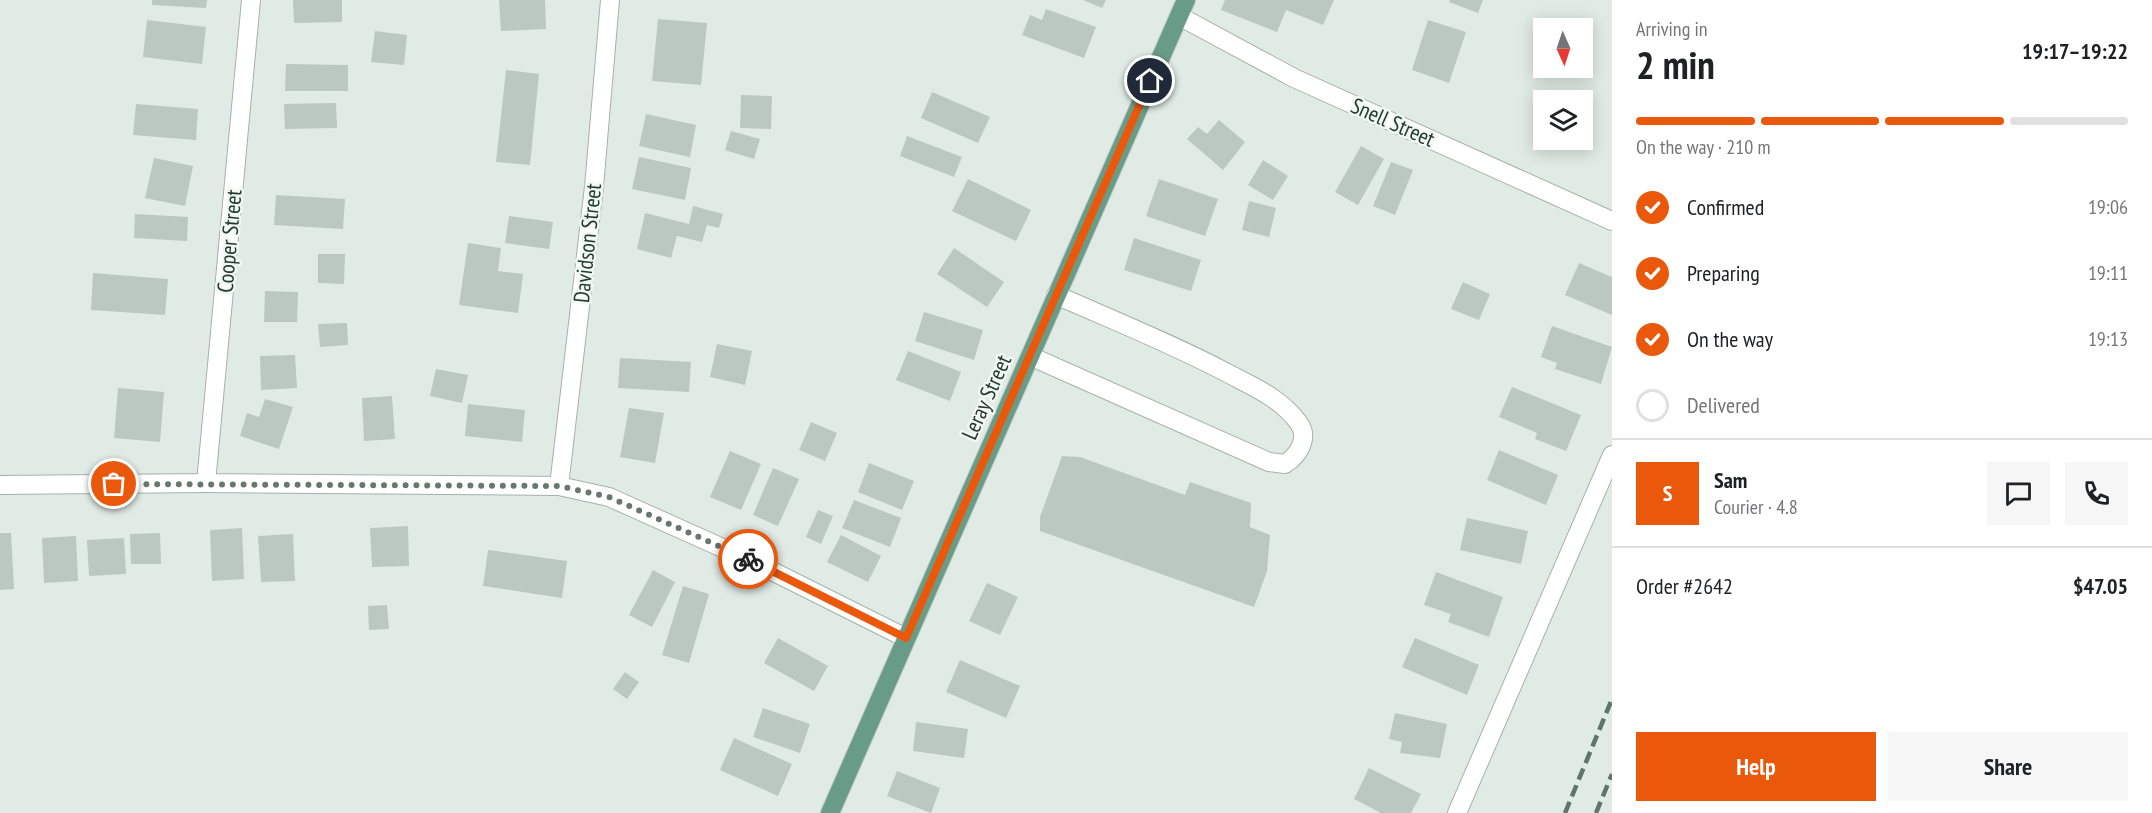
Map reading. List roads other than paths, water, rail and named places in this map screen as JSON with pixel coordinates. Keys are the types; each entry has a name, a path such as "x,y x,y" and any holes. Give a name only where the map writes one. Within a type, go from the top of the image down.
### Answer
{"main road":[{"name":"Leray Street","path":"830,813 1182,8"}],"street":[{"name":"Cooper Street","path":"206,483 251,0"},
{"name":"Davidson Street","path":"559,486 594,187 610,0"},
{"name":"Snell Street","path":"1182,8 1294,78 1612,221"},
{"path":"1030,356 1269,462 1286,464 1297,456 1303,441 1300,424 1275,398 1198,357 1056,296"},
{"path":"1457,813 1612,455"},
{"path":"0,485 206,483 559,486 609,497 756,563 906,638"}],"railway":[{"path":"1565,813 1612,699"},
{"path":"1596,813 1612,774"}]}
